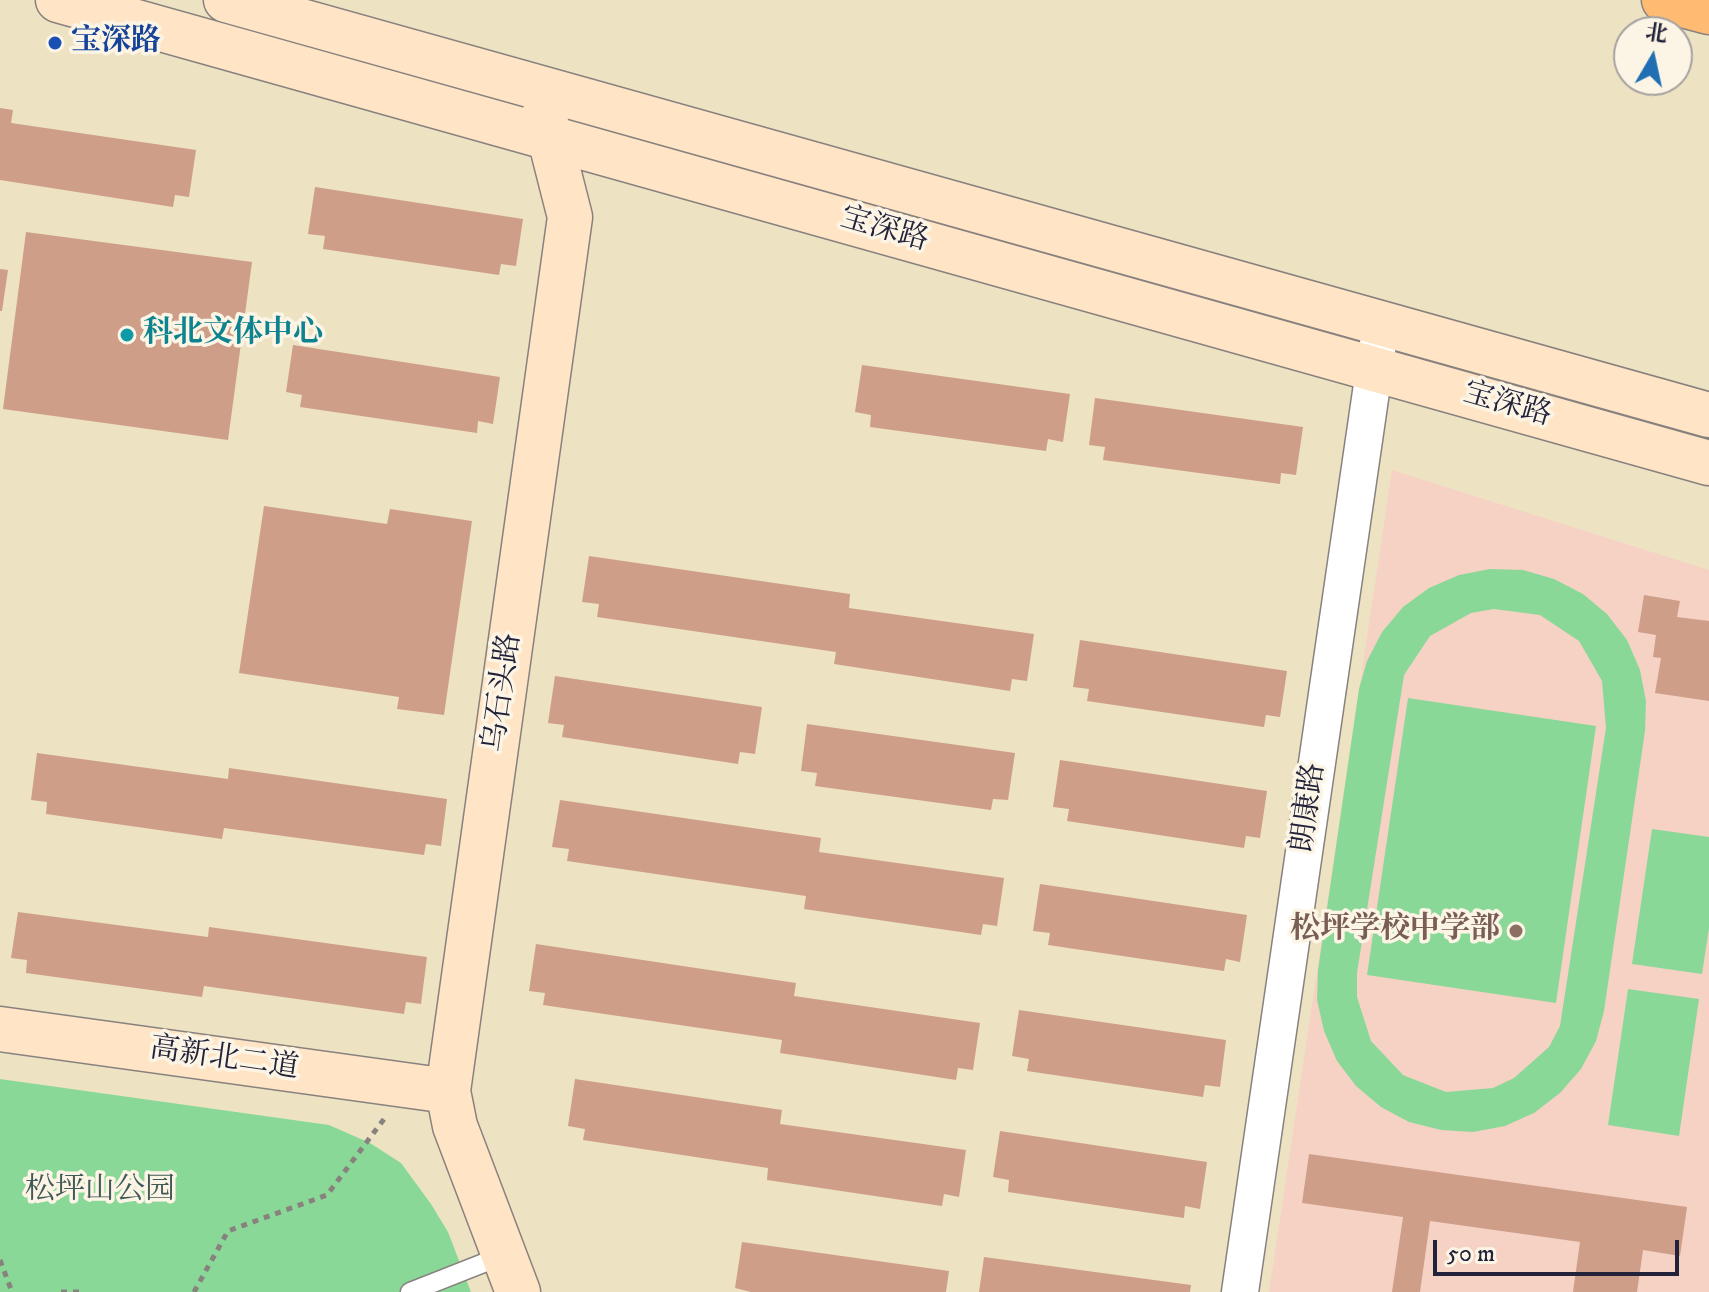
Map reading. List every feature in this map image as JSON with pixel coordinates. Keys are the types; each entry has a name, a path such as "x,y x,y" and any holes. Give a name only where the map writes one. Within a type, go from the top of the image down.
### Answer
{"highway":[{"path":"1664,0 1709,12"}],"street":[{"name":"宝深路","path":"58,0 1709,463"},
{"name":"宝深路","path":"226,0 1709,415"},
{"name":"乌石头路","path":"511,1274 455,1126 428,1088 570,217 537,87"},
{"name":"朗康路","path":"1240,1292 1381,323"},
{"name":"高新北二道","path":"0,1029 428,1088"}],"lane":[{"path":"410,1292 511,1274"}],"path":[{"path":"194,1292 228,1231 327,1195 428,1088"},
{"path":"0,1260 12,1292"},
{"path":"61,1292 79,1292"}],"shaded area":[{"name":"松坪学校中学部","path":"1392,470 1709,570 1709,1292 1269,1292"}],"green space":[{"path":"1490,569 1523,570 1554,579 1583,594 1607,614 1627,640 1640,670 1646,701 1645,731 1604,1011 1596,1041 1581,1069 1560,1093 1534,1113 1505,1126 1473,1132 1441,1130 1409,1122 1381,1107 1356,1086 1337,1061 1324,1031 1317,1000 1318,970 1359,689 1367,661 1382,632 1403,607 1429,588 1459,575","holes":["1494,609 1540,615 1579,641 1602,681 1606,728 1560,1026 1549,1047 1514,1078 1493,1088 1446,1092 1403,1075 1371,1041 1357,997 1357,973 1404,675 1430,636 1471,613"]},
{"path":"1408,698 1596,726 1556,1003 1367,975"},
{"path":"1652,829 1709,837 1709,928 1702,974 1632,964"},
{"path":"1628,989 1699,999 1679,1136 1608,1125"},
{"name":"松坪山公园","path":"0,1079 329,1125 370,1143 401,1163 431,1204 448,1232 471,1292 0,1292"}],"building":[{"path":"0,108 13,110 11,123 196,150 189,197 175,195 173,207 0,180"},
{"path":"315,187 523,219 516,266 501,264 499,275 323,249 325,236 308,234"},
{"name":"科北文体中心","path":"26,232 252,262 228,440 3,409"},
{"path":"0,269 8,270 2,311 0,311"},
{"path":"293,345 500,377 493,424 478,421 477,433 300,407 302,395 286,392"},
{"path":"862,365 1070,394 1063,442 1048,439 1046,451 870,427 871,415 855,412"},
{"path":"1095,398 1303,427 1296,475 1281,473 1280,484 1103,460 1105,447 1089,445"},
{"path":"264,506 387,524 390,509 472,521 444,715 397,709 399,697 239,673"},
{"path":"589,556 850,594 849,608 1034,634 1027,681 1012,679 1010,691 834,664 836,652 597,617 599,604 582,602"},
{"path":"1644,595 1680,601 1677,617 1709,621 1709,701 1655,693 1661,658 1653,657 1656,635 1638,632"},
{"path":"1080,640 1287,671 1280,717 1266,715 1264,727 1087,701 1089,689 1073,687"},
{"path":"555,676 762,707 755,754 740,752 738,764 562,737 564,725 548,723"},
{"path":"807,724 1015,753 1008,800 993,799 991,810 815,786 817,773 801,771"},
{"path":"37,753 228,779 229,768 447,799 441,846 426,844 424,855 224,828 222,839 46,814 47,802 31,800"},
{"path":"1060,760 1267,791 1260,838 1246,836 1244,848 1067,821 1069,809 1053,807"},
{"path":"560,800 821,838 819,852 1004,878 997,926 983,924 981,935 804,909 806,896 567,861 569,849 552,847"},
{"path":"1040,884 1247,915 1240,962 1226,959 1224,971 1048,945 1050,933 1033,931"},
{"path":"18,912 208,937 209,927 427,957 421,1004 406,1002 404,1014 204,986 202,997 26,973 27,960 11,958"},
{"path":"536,944 796,983 794,996 980,1023 973,1070 958,1068 956,1080 780,1053 782,1040 543,1005 545,993 529,991"},
{"path":"1019,1010 1226,1040 1220,1087 1205,1085 1203,1097 1027,1071 1029,1059 1012,1056"},
{"path":"575,1079 782,1110 780,1124 966,1150 959,1197 944,1194 942,1206 767,1180 768,1168 583,1140 585,1129 568,1126"},
{"path":"1000,1131 1207,1162 1200,1209 1185,1206 1184,1218 1008,1192 1009,1180 993,1177"},
{"path":"1309,1154 1687,1207 1680,1256 1643,1250 1637,1292 1573,1292 1580,1242 1430,1221 1420,1292 1392,1292 1403,1217 1302,1203"},
{"path":"742,1242 949,1271 946,1292 751,1292 735,1288"},
{"path":"984,1257 1191,1285 1190,1292 979,1292"}],"place":[{"name":"宝深路","path":"55,43"},
{"name":"科北文体中心","path":"127,335"},
{"name":"松坪学校中学部","path":"1516,931"}]}
